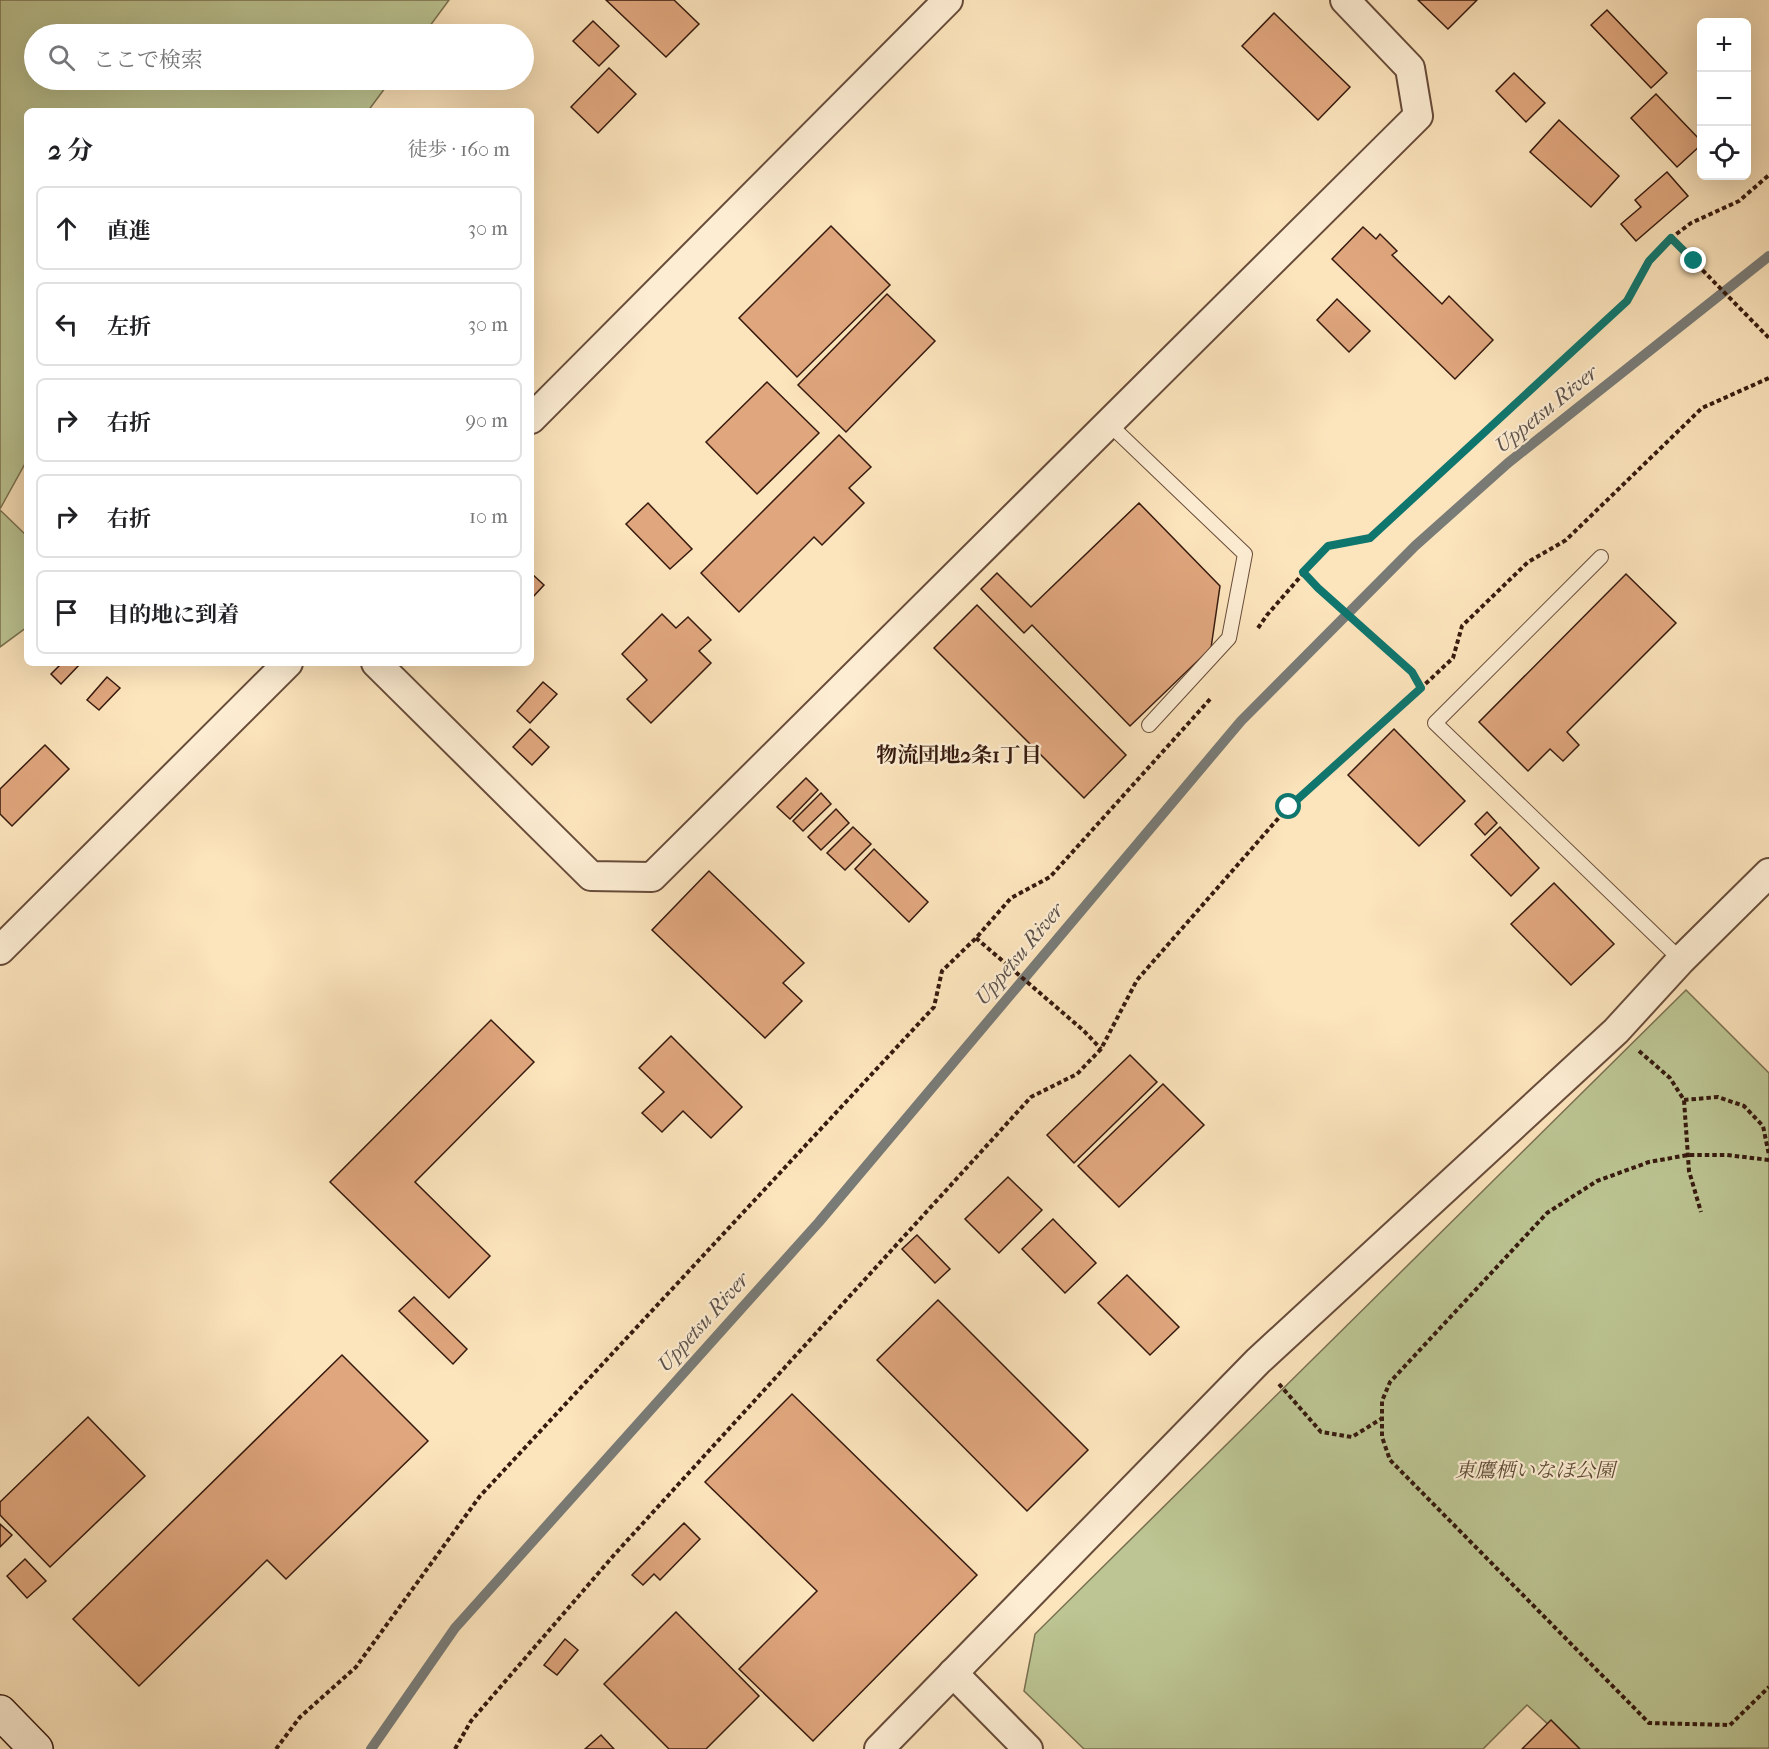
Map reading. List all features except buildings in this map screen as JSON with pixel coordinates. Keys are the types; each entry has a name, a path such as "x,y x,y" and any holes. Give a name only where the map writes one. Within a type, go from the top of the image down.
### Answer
{"main road":[{"path":"0,1712 36,1749"}],"street":[{"path":"534,416 948,0"},
{"path":"379,666 591,876 652,877 1418,116 1410,68 1345,0"},
{"path":"0,950 285,666"},
{"path":"879,1749 1258,1361 1616,1031 1681,960 1769,873"},
{"path":"952,1673 1028,1749"}],"lane":[{"path":"1108,423 1245,554 1230,638 1149,725"},
{"path":"1601,557 1435,723 1681,960"}],"path":[{"path":"1255,633 1303,572 1328,546 1370,538 1627,301 1649,261 1671,238 1691,223 1738,201 1769,176"},
{"path":"1671,238 1769,338"},
{"path":"455,1749 471,1721 614,1556 1031,1097 1077,1074 1101,1049 1137,980 1289,807 1453,657 1462,626 1528,562 1566,540 1702,408 1769,378"},
{"path":"1303,572 1412,672 1421,688"},
{"path":"276,1749 300,1717 356,1668 480,1496 934,1007 942,971 976,938 1011,898 1050,877 1213,696"},
{"path":"976,938 1084,1031 1101,1049"},
{"path":"1616,1031 1670,1078 1684,1100 1689,1171 1701,1212"},
{"path":"1684,1100 1718,1097 1744,1106 1763,1126 1769,1155"},
{"path":"1769,1160 1727,1155 1689,1155 1649,1162 1598,1181 1547,1214 1390,1382 1382,1401 1382,1437 1390,1460 1649,1723 1730,1725 1769,1687"},
{"path":"1258,1361 1321,1432 1352,1437 1382,1418"}],"green space":[{"path":"0,0 449,0 431,24 24,24 24,90 384,90 370,108 24,108 24,465 0,509"},
{"path":"0,510 24,533 24,629 0,647"},
{"name":"東鷹栖いなほ公園","path":"1686,990 1769,1073 1769,1748 1575,1749 1527,1705 1483,1749 1084,1749 1024,1691 1035,1634"}],"waterway":[{"name":"Uppetsu River","path":"371,1749 455,1628 819,1222 1241,721 1415,546 1508,463 1769,256"}],"district":[{"name":"物流団地2条1丁目","path":"959,755"}],"route":[{"path":"1289,807 1421,688 1412,672 1303,572 1328,546 1370,538 1627,301 1649,261 1671,238 1694,261"}]}
